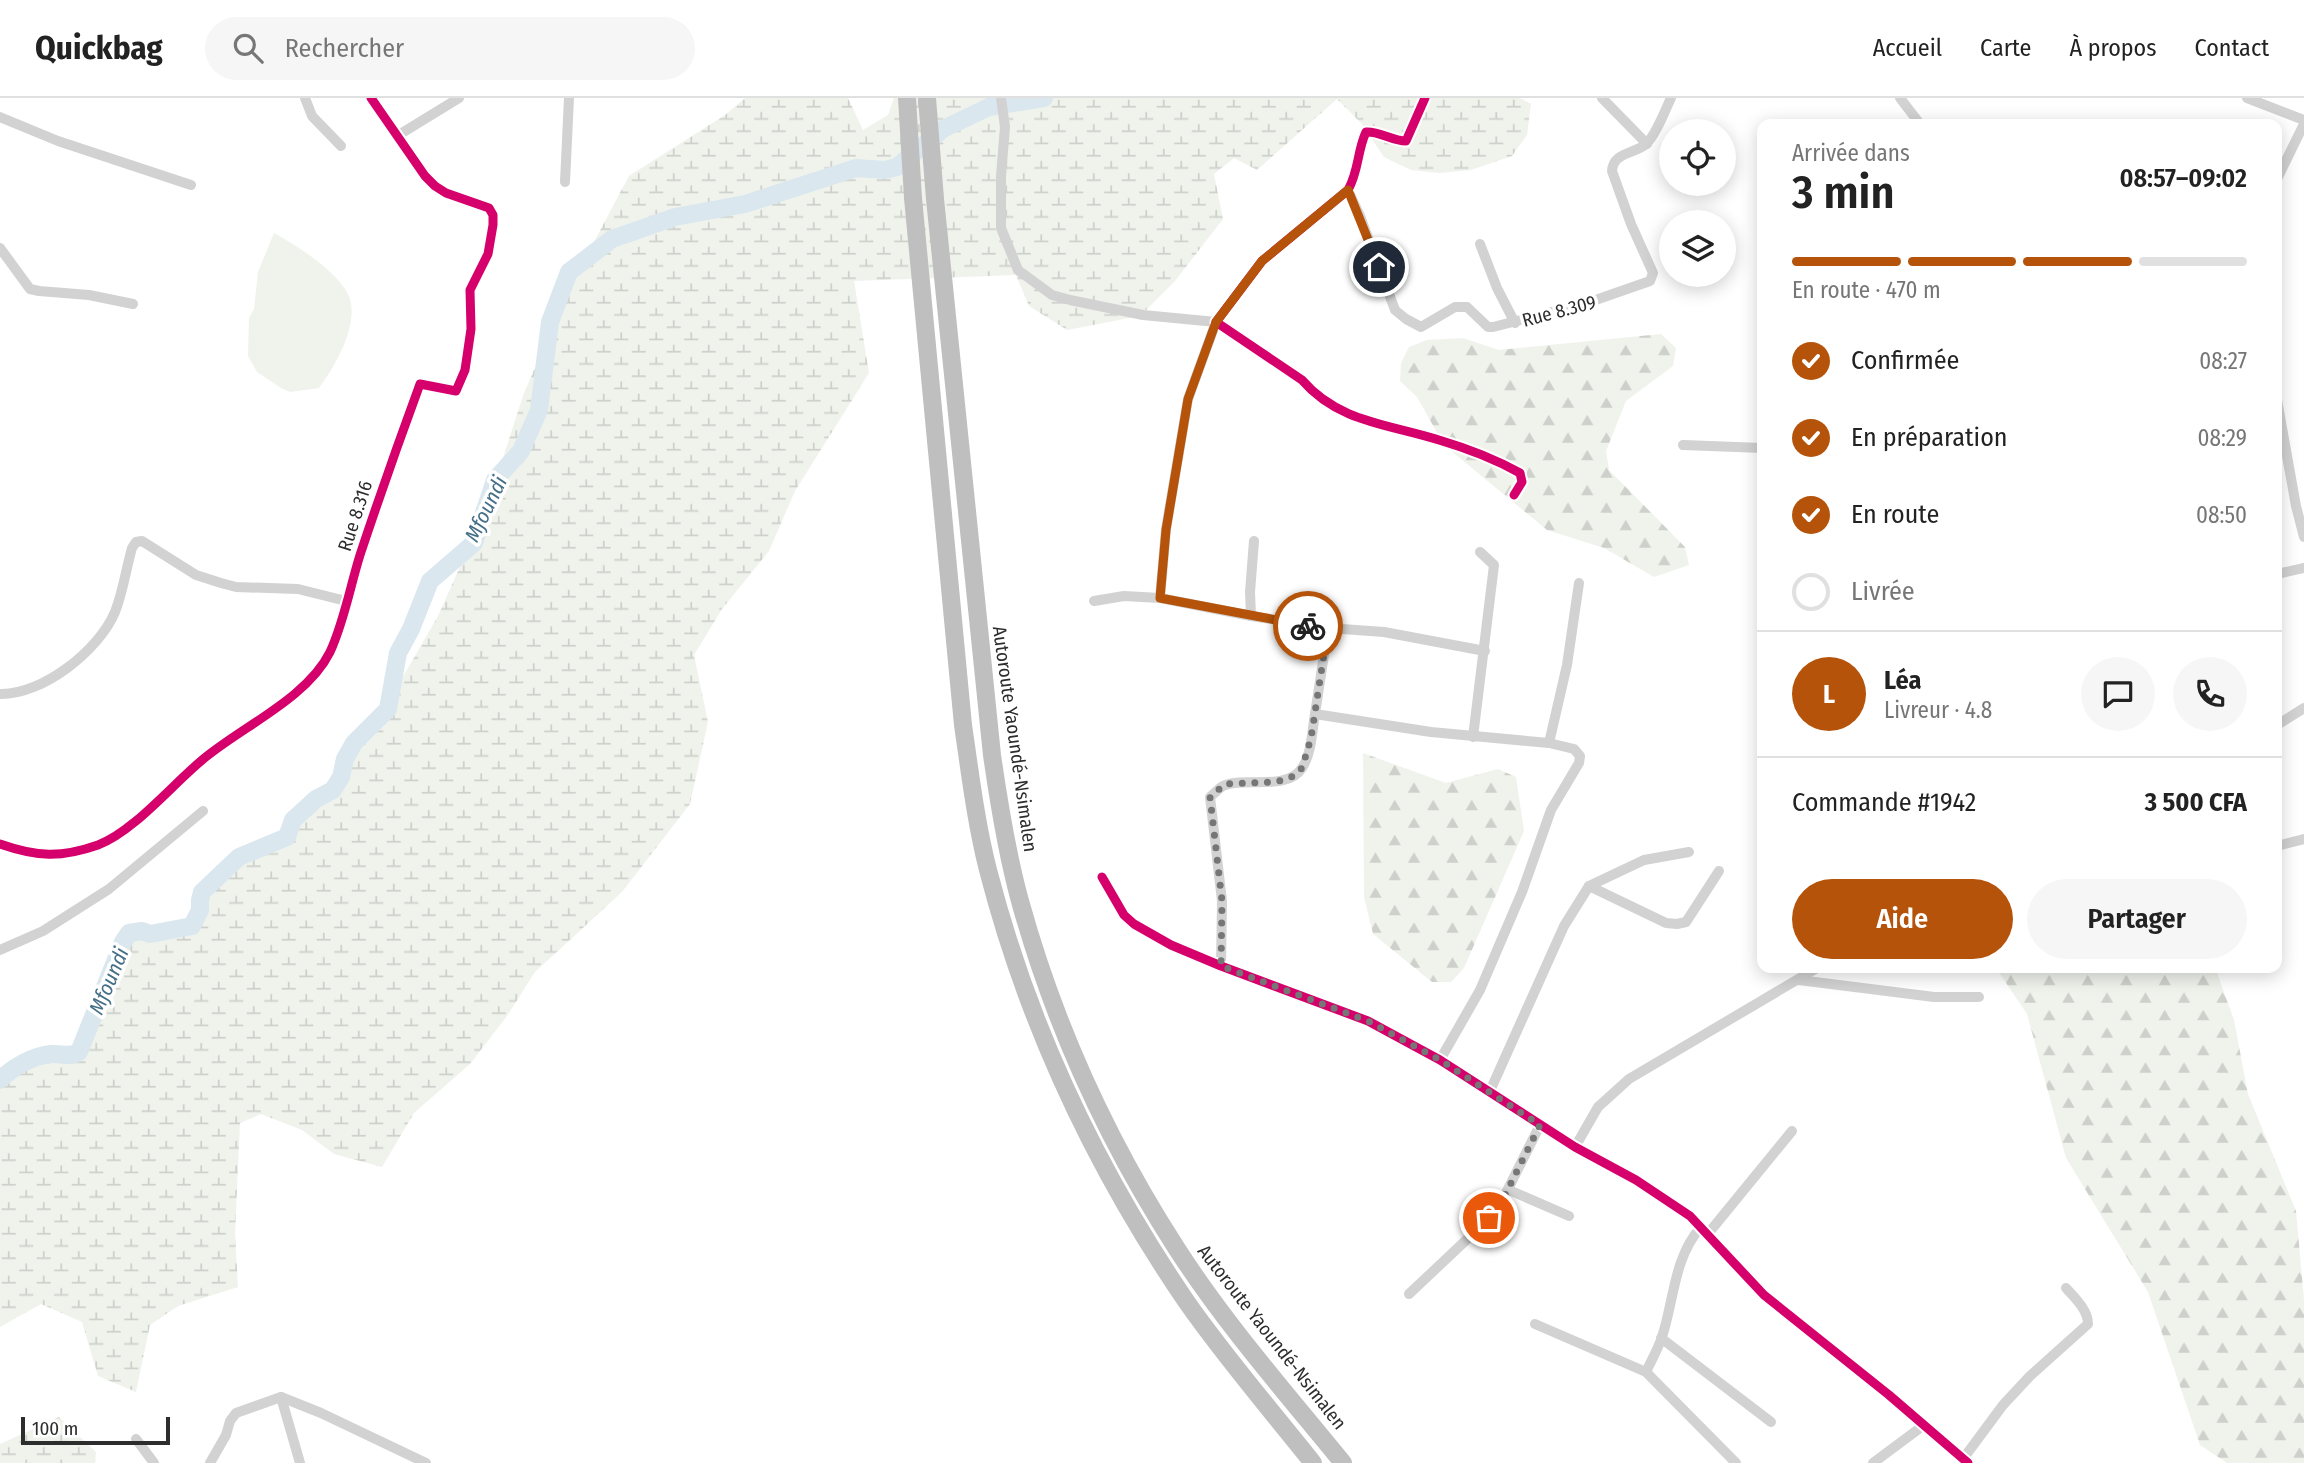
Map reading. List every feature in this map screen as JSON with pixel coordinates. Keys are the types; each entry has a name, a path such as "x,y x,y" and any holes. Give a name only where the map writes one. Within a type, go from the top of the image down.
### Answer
{"highway":[{"path":"907,98 913,198 963,725 988,868 1010,947 1059,1077 1088,1139 1124,1203 1187,1303 1313,1463"},
{"name":"Autoroute Yaoundé-Nsimalen","path":"927,99 934,199 992,755 1005,834 1020,900 1042,973 1098,1110 1134,1178 1177,1249 1226,1318 1343,1463"}],"street":[{"path":"305,98 312,116 341,146"},
{"name":"Rue 8.316","path":"0,844 27,853 51,856 101,844 156,803 202,760 271,712 300,688 329,654 419,384 456,391 465,370 471,329 470,290 488,254 493,225 493,215 489,208 446,193 425,176 371,98"},
{"path":"397,136 459,98"},
{"path":"565,182 569,98"},
{"path":"1000,98 1005,127 1001,176 1002,228 1018,270 1052,295 1143,315 1216,322 1302,380 1336,409 1376,425 1439,440 1520,473 1522,482 1514,495"},
{"path":"1160,598 1166,530 1188,399 1216,322 1262,261 1348,190 1355,176 1361,142 1366,132 1406,141 1425,98"},
{"path":"1602,98 1647,144 1671,98"},
{"path":"1900,98 1916,119"},
{"path":"2247,98 2304,122 2282,168"},
{"path":"0,117 58,141 191,185"},
{"name":"Rue 8.309","path":"1348,190 1395,310 1422,327 1460,306 1467,307 1489,327 1515,323 1587,303 1650,281 1653,273 1612,171 1616,159 1647,144"},
{"path":"1480,244 1497,288 1515,323"},
{"path":"0,248 30,289 89,295 133,304"},
{"path":"2282,439 2304,537"},
{"path":"1682,445 1757,448"},
{"path":"0,694 27,691 47,681 79,658 103,635 115,611 136,542 142,541 196,575 221,583 236,587 298,589 346,601"},
{"path":"1251,617 1254,541"},
{"path":"1473,737 1494,565 1480,552"},
{"path":"2282,572 2304,568"},
{"path":"1549,743 1567,665 1580,583"},
{"path":"1094,601 1124,596 1160,598 1251,617 1328,628 1384,632 1485,651"},
{"path":"1221,966 1222,901 1210,797 1225,784 1276,782 1294,776 1302,768 1307,756 1328,628"},
{"path":"2282,722 2304,708"},
{"path":"1314,713 1473,737 1549,743 1574,749 1580,756 1579,763 1551,810 1522,892 1480,990 1440,1060"},
{"path":"0,950 43,931 109,889 202,811"},
{"path":"2282,845 2304,839"},
{"path":"1490,1091 1564,926 1590,886 1644,860 1689,852"},
{"path":"1590,886 1665,923 1677,924 1686,922 1719,871"},
{"path":"1102,877 1117,905 1134,924 1171,945 1221,966 1368,1021 1440,1060 1575,1147 1636,1180 1690,1216 1765,1295 1966,1461 2003,1405 2030,1376 2088,1324 2085,1311 2066,1288"},
{"path":"1575,1147 1598,1107 1629,1079 1809,973"},
{"path":"1798,980 1934,997 1979,997"},
{"path":"1409,1294 1497,1211 1540,1125"},
{"path":"1646,1372 1661,1338 1682,1256 1691,1238 1704,1231 1793,1131"},
{"path":"1508,1190 1569,1216"},
{"path":"1535,1324 1646,1372 1737,1463"},
{"path":"1661,1338 1771,1422"},
{"path":"210,1463 236,1413 281,1396 426,1463"},
{"path":"281,1396 300,1463"},
{"path":"1873,1463 1924,1425"},
{"path":"136,1439 154,1463"}],"green space":[{"path":"745,98 848,98 863,130 888,115 894,98 1520,98 1531,104 1527,135 1512,156 1471,170 1439,173 1411,170 1384,157 1361,123 1337,99 1257,170 1234,158 1214,174 1223,219 1175,281 1140,316 1067,330 1029,306 1016,275 854,281 869,373 795,491 769,551 722,609 694,655 708,722 690,804 622,892 535,972 507,1016 470,1064 414,1113 382,1167 334,1154 302,1130 261,1114 240,1123 235,1234 238,1287 178,1306 150,1325 136,1392 98,1376 82,1322 41,1304 0,1327 0,1080 37,1057 79,1052 129,933 142,931 150,934 192,926 200,910 202,892 239,857 287,837 351,753 397,687 438,616 488,504 524,393 571,285 629,176 725,115"},
{"path":"274,233 328,270 350,299 351,322 344,346 319,388 290,392 281,388 257,372 248,356 249,318 254,309 258,272"},
{"path":"1661,334 1676,348 1673,366 1626,401 1606,451 1609,470 1685,547 1689,565 1654,577 1604,548 1547,530 1444,445 1417,397 1400,381 1401,363 1409,347 1427,340 1463,338 1499,350"},
{"path":"1363,753 1446,783 1498,769 1516,777 1524,831 1464,968 1451,982 1432,982 1373,934 1364,897"},
{"path":"1999,973 2217,973 2234,1020 2248,1094 2296,1211 2304,1300 2304,1463 2227,1463 2200,1445 2148,1292 2066,1158 2027,1014"},
{"path":"59,1417 96,1452 95,1463 0,1463 0,1444"}],"waterway":[{"name":"Mfoundi","path":"0,1080 37,1057 51,1054 72,1055 79,1052 129,933 142,931 150,934 192,926 200,910 202,892 239,857 287,837 293,820 316,799 333,790 354,743 388,709 398,653 411,629 430,581 474,543 495,480 521,451 539,410 550,322 569,272 612,239 675,217 745,204 856,168 885,170 897,167 943,129 989,107 1044,98"}],"cycle path":[{"path":"0,844 26,851 60,854 85,849 111,839 138,819 217,749 289,698 319,669 330,652 367,534 420,384 456,391 465,370 471,329 470,290 488,254 493,225 493,215 489,208 446,193 425,176 371,98"},
{"path":"1425,98 1406,141 1366,132 1348,190 1262,261 1216,322 1302,380 1316,394 1349,414 1460,447 1520,473 1522,482 1514,495"},
{"path":"1102,877 1124,915 1134,924 1171,945 1221,966 1368,1021 1440,1060 1575,1147 1636,1180 1690,1216 1764,1295 1889,1395 1968,1463"}],"way so far":[{"path":"1308,626 1328,628 1311,738 1302,768 1294,776 1276,782 1225,784 1210,797 1222,901 1221,966 1368,1021 1440,1060 1540,1125 1497,1211 1489,1218"}],"route":[{"path":"1308,626 1160,598 1163,551 1188,399 1216,322 1244,283 1262,261 1348,190 1379,267"}]}
